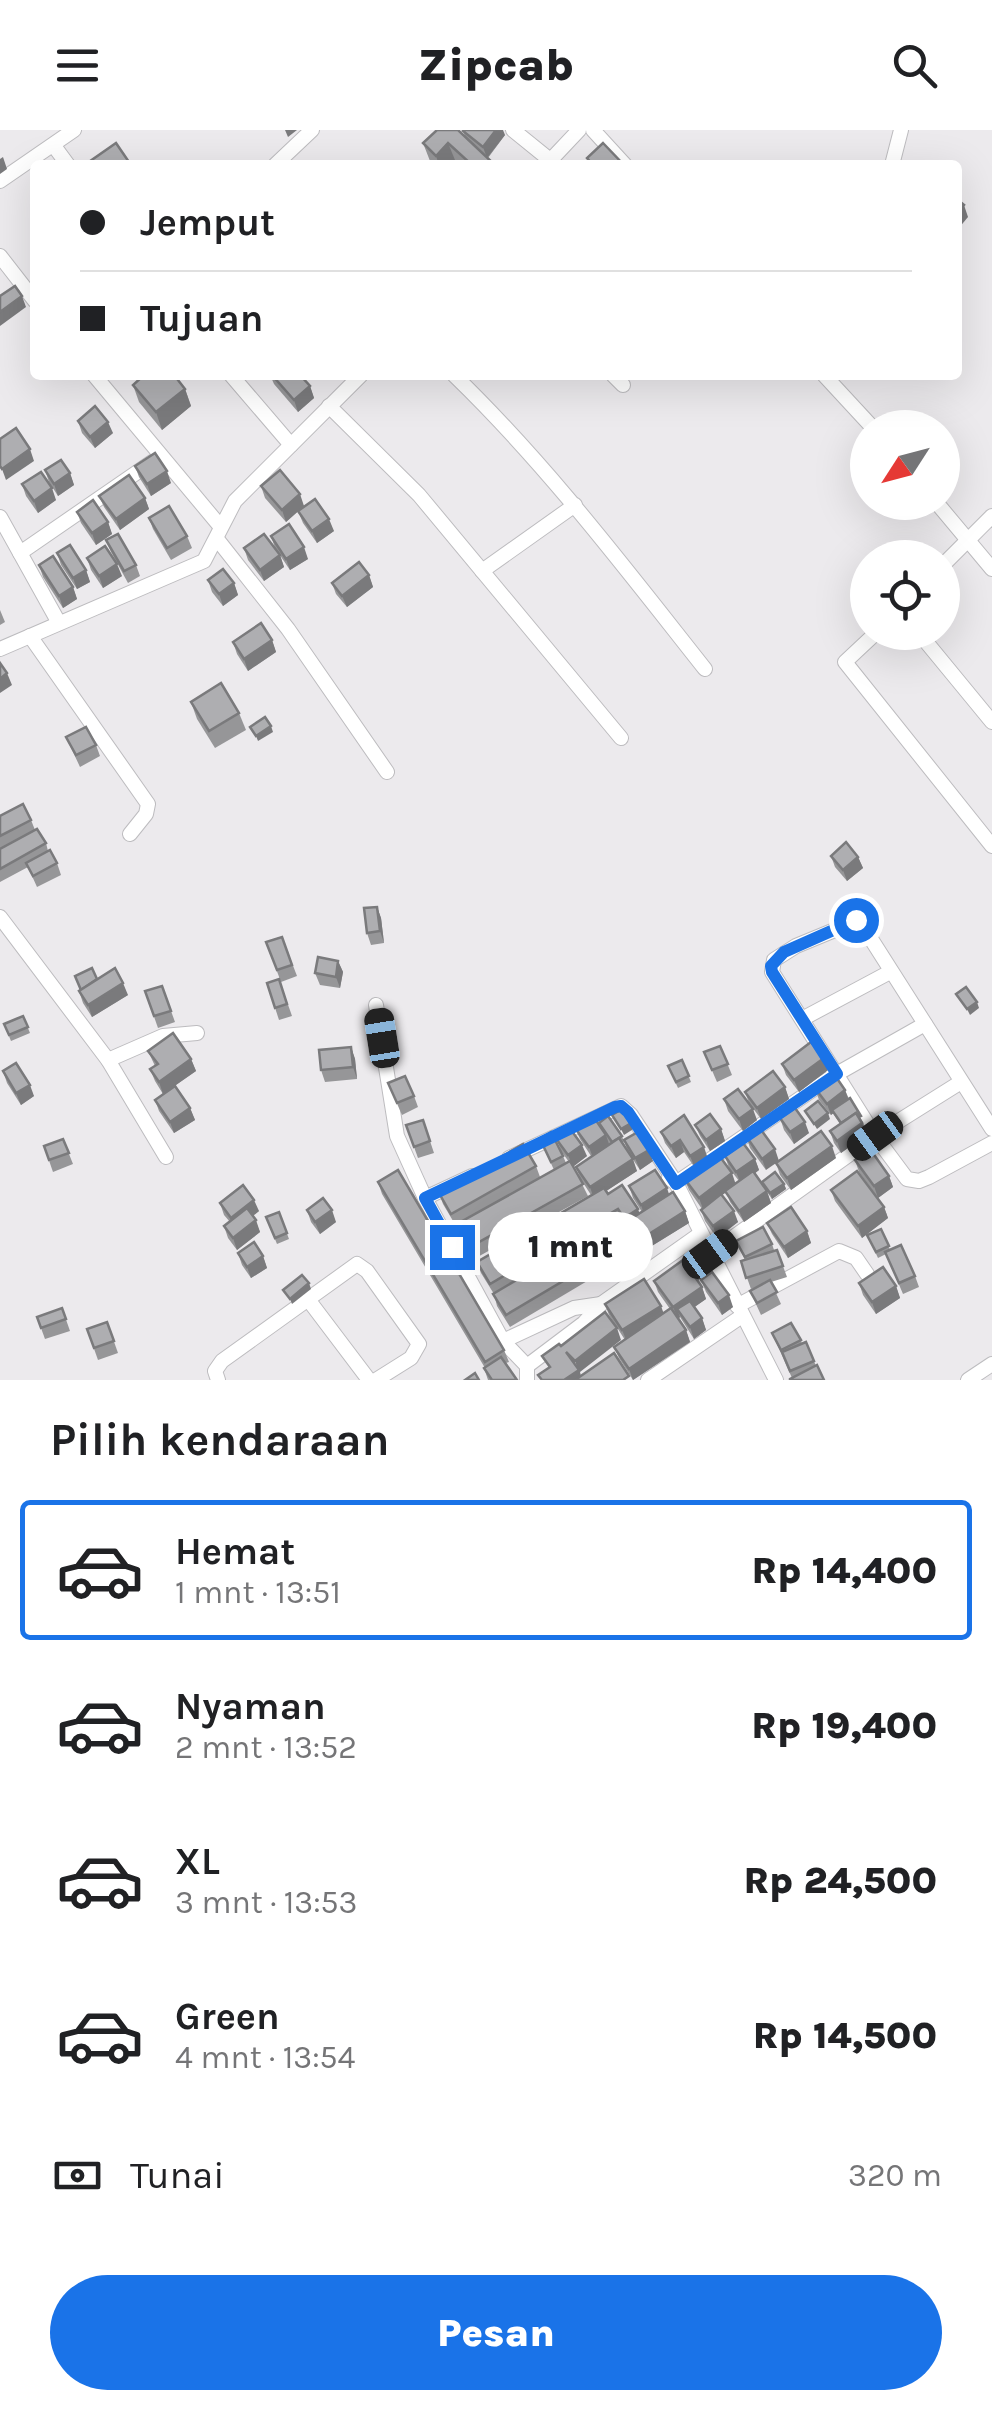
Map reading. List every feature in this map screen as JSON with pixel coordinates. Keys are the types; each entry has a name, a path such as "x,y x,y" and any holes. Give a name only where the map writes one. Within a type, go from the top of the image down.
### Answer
{"street":[{"path":"32,160 74,130"},
{"path":"280,160 312,130"},
{"path":"513,130 546,160"},
{"path":"550,160 579,130"},
{"path":"593,130 620,160"},
{"path":"893,160 901,130"},
{"path":"54,146 64,160"},
{"path":"0,181 30,162"},
{"path":"2,262 30,295"},
{"path":"98,380 218,532 387,772"},
{"path":"236,380 291,445"},
{"path":"0,649 204,561 235,501 356,380"},
{"path":"459,380 505,424 575,505 705,669"},
{"path":"829,380 856,410"},
{"path":"329,406 418,495 621,738"},
{"path":"20,553 161,456"},
{"path":"482,571 575,505"},
{"path":"960,547 992,516"},
{"path":"0,517 59,623"},
{"path":"951,520 992,569"},
{"path":"30,636 148,804 146,814 130,834"},
{"path":"857,650 844,662 992,846"},
{"path":"933,650 992,722"},
{"path":"0,917 108,1060 166,1157"},
{"path":"992,1129 859,920 796,946 774,960 772,972 906,1179 929,1177 992,1143"},
{"path":"802,1019 890,972"},
{"path":"376,1006 397,1136 465,1272 503,1340 527,1373 584,1324 601,1304 700,1234"},
{"path":"676,1184 837,1074 925,1024"},
{"path":"108,1060 163,1036 197,1032"},
{"path":"710,1254 875,1136 961,1082"},
{"path":"495,1164 621,1106 676,1184 776,1380"},
{"path":"425,1198 478,1173"},
{"path":"655,1173 662,1173 676,1184"},
{"path":"648,1380 739,1311 839,1251 856,1258 867,1274"},
{"path":"465,1272 481,1264"},
{"path":"218,1380 215,1371 222,1361 307,1298 353,1265 361,1265 367,1271 419,1344 411,1358 372,1380 307,1298"},
{"path":"503,1340 574,1308 601,1304"},
{"path":"968,1380 992,1364"}],"building":[{"path":"437,130 458,130 490,160 467,160 448,143 436,156 423,143"},
{"path":"464,130 496,130 483,147"},
{"path":"116,143 128,160 92,160"},
{"path":"603,143 619,160 589,160"},
{"path":"15,286 22,296 0,312 0,296"},
{"path":"138,380 178,380 185,389 156,412 133,385"},
{"path":"276,380 305,380 310,386 294,400"},
{"path":"95,406 108,422 90,437 78,421"},
{"path":"16,428 30,449 2,469 0,439"},
{"path":"155,453 167,471 147,484 135,466"},
{"path":"61,460 70,473 54,484 45,470"},
{"path":"280,470 300,494 282,510 261,486"},
{"path":"41,472 52,488 34,501 22,484"},
{"path":"129,475 145,498 116,519 99,496"},
{"path":"315,499 329,519 312,531 298,511"},
{"path":"93,500 108,522 92,533 77,512"},
{"path":"169,506 187,536 167,548 149,518"},
{"path":"289,524 304,547 286,559 271,536"},
{"path":"118,534 136,565 124,571 106,540"},
{"path":"264,534 280,555 260,570 244,548"},
{"path":"70,545 86,570 73,578 57,553"},
{"path":"105,546 117,564 99,576 87,558"},
{"path":"53,556 73,587 59,596 39,565"},
{"path":"359,562 369,575 342,596 332,583"},
{"path":"223,569 234,583 219,594 208,580"},
{"path":"261,623 272,640 244,659 233,642"},
{"path":"221,683 239,713 209,731 191,702"},
{"path":"265,717 271,726 256,736 250,727"},
{"path":"86,727 96,745 76,755 66,737"},
{"path":"23,804 31,820 0,836 0,816"},
{"path":"37,829 46,843 0,869 0,849"},
{"path":"846,842 858,857 843,870 831,856"},
{"path":"50,850 57,863 33,876 26,863"},
{"path":"377,907 380,931 367,933 364,908"},
{"path":"282,937 292,965 277,970 266,942"},
{"path":"318,957 338,961 336,977 315,973"},
{"path":"92,968 97,979 81,990 75,976"},
{"path":"115,968 123,983 88,1005 79,991"},
{"path":"279,979 287,1004 275,1008 267,983"},
{"path":"162,986 171,1011 154,1016 145,991"},
{"path":"966,987 977,1002 967,1009 956,994"},
{"path":"23,1016 28,1027 9,1035 4,1024"},
{"path":"173,1033 191,1059 159,1082 150,1069 158,1064 148,1051"},
{"path":"811,1042 824,1058 794,1080 782,1064"},
{"path":"720,1046 728,1064 712,1070 704,1052"},
{"path":"351,1047 353,1067 321,1070 319,1050"},
{"path":"682,1060 689,1076 676,1082 668,1066"},
{"path":"16,1063 30,1085 16,1093 3,1071"},
{"path":"773,1071 785,1087 757,1108 745,1092"},
{"path":"834,1074 845,1090 827,1104 815,1088"},
{"path":"405,1076 414,1096 397,1103 388,1083"},
{"path":"175,1086 190,1108 170,1122 155,1100"},
{"path":"738,1089 753,1109 739,1119 724,1099"},
{"path":"850,1098 861,1116 856,1113 841,1123 832,1110"},
{"path":"818,1101 828,1113 814,1124 805,1111"},
{"path":"624,1108 633,1122 621,1129 612,1115"},
{"path":"795,1108 805,1122 790,1132 780,1118"},
{"path":"856,1113 862,1123 837,1141 830,1131"},
{"path":"710,1114 721,1129 706,1140 695,1125"},
{"path":"684,1115 704,1147 690,1156 680,1140 671,1146 661,1132"},
{"path":"593,1116 606,1135 589,1147 575,1128"},
{"path":"608,1116 622,1136 612,1142 599,1123"},
{"path":"423,1120 430,1141 414,1147 406,1125"},
{"path":"759,1127 775,1149 762,1159 746,1136"},
{"path":"571,1130 582,1145 568,1155 557,1140"},
{"path":"821,1131 832,1146 787,1178 776,1163"},
{"path":"551,1132 563,1156 551,1162 540,1139"},
{"path":"638,1132 649,1150 635,1158 624,1140"},
{"path":"619,1138 633,1159 590,1187 576,1167"},
{"path":"63,1139 69,1153 49,1160 44,1146"},
{"path":"743,1143 755,1159 736,1172 725,1156"},
{"path":"523,1144 536,1166 451,1214 439,1193"},
{"path":"870,1149 889,1176 874,1186 855,1160"},
{"path":"718,1154 732,1173 699,1198 684,1178"},
{"path":"570,1161 583,1184 470,1247 457,1224"},
{"path":"398,1170 504,1350 485,1362 378,1182"},
{"path":"655,1170 667,1188 641,1205 629,1186"},
{"path":"753,1171 767,1191 739,1211 725,1191"},
{"path":"857,1171 884,1207 858,1226 831,1190"},
{"path":"775,1172 784,1184 770,1193 762,1182"},
{"path":"243,1185 254,1200 231,1218 220,1203"},
{"path":"622,1185 638,1209 624,1218 618,1209 490,1284 477,1262 604,1188 608,1194"},
{"path":"673,1192 685,1211 638,1241 626,1222"},
{"path":"721,1194 734,1211 713,1226 701,1210"},
{"path":"323,1198 332,1210 315,1222 307,1210"},
{"path":"791,1207 807,1231 784,1247 767,1223"},
{"path":"247,1208 256,1220 233,1238 224,1226"},
{"path":"279,1212 287,1233 275,1238 266,1217"},
{"path":"619,1219 632,1240 506,1315 493,1294"},
{"path":"763,1227 772,1244 745,1257 736,1241"},
{"path":"881,1229 889,1246 876,1252 867,1235"},
{"path":"254,1242 263,1256 247,1267 238,1253"},
{"path":"901,1245 915,1276 899,1283 885,1252"},
{"path":"777,1250 783,1266 746,1278 741,1261"},
{"path":"698,1253 708,1266 695,1275 685,1262"},
{"path":"683,1260 702,1287 673,1307 654,1281"},
{"path":"883,1267 896,1286 872,1302 859,1283"},
{"path":"712,1272 729,1295 718,1303 701,1280"},
{"path":"302,1275 309,1283 290,1299 283,1290"},
{"path":"644,1279 661,1306 622,1330 605,1304"},
{"path":"770,1280 777,1292 757,1303 750,1291"},
{"path":"690,1301 702,1318 690,1327 677,1309"},
{"path":"62,1308 66,1319 41,1328 37,1317"},
{"path":"671,1308 686,1330 629,1369 614,1347"},
{"path":"605,1312 617,1328 575,1361 566,1352 579,1370 564,1380 542,1380 538,1375 550,1367 542,1356"},
{"path":"107,1322 114,1341 94,1348 87,1329"},
{"path":"791,1323 801,1340 781,1350 772,1333"},
{"path":"806,1342 814,1361 790,1371 782,1352"},
{"path":"614,1353 629,1376 623,1380 575,1380"},
{"path":"501,1357 517,1380 492,1380 484,1368"},
{"path":"817,1365 824,1380 790,1380 790,1379"}],"route":[{"path":"452,1247 425,1198 615,1107 626,1109 676,1184 837,1074 771,966 784,952 856,920"}]}
